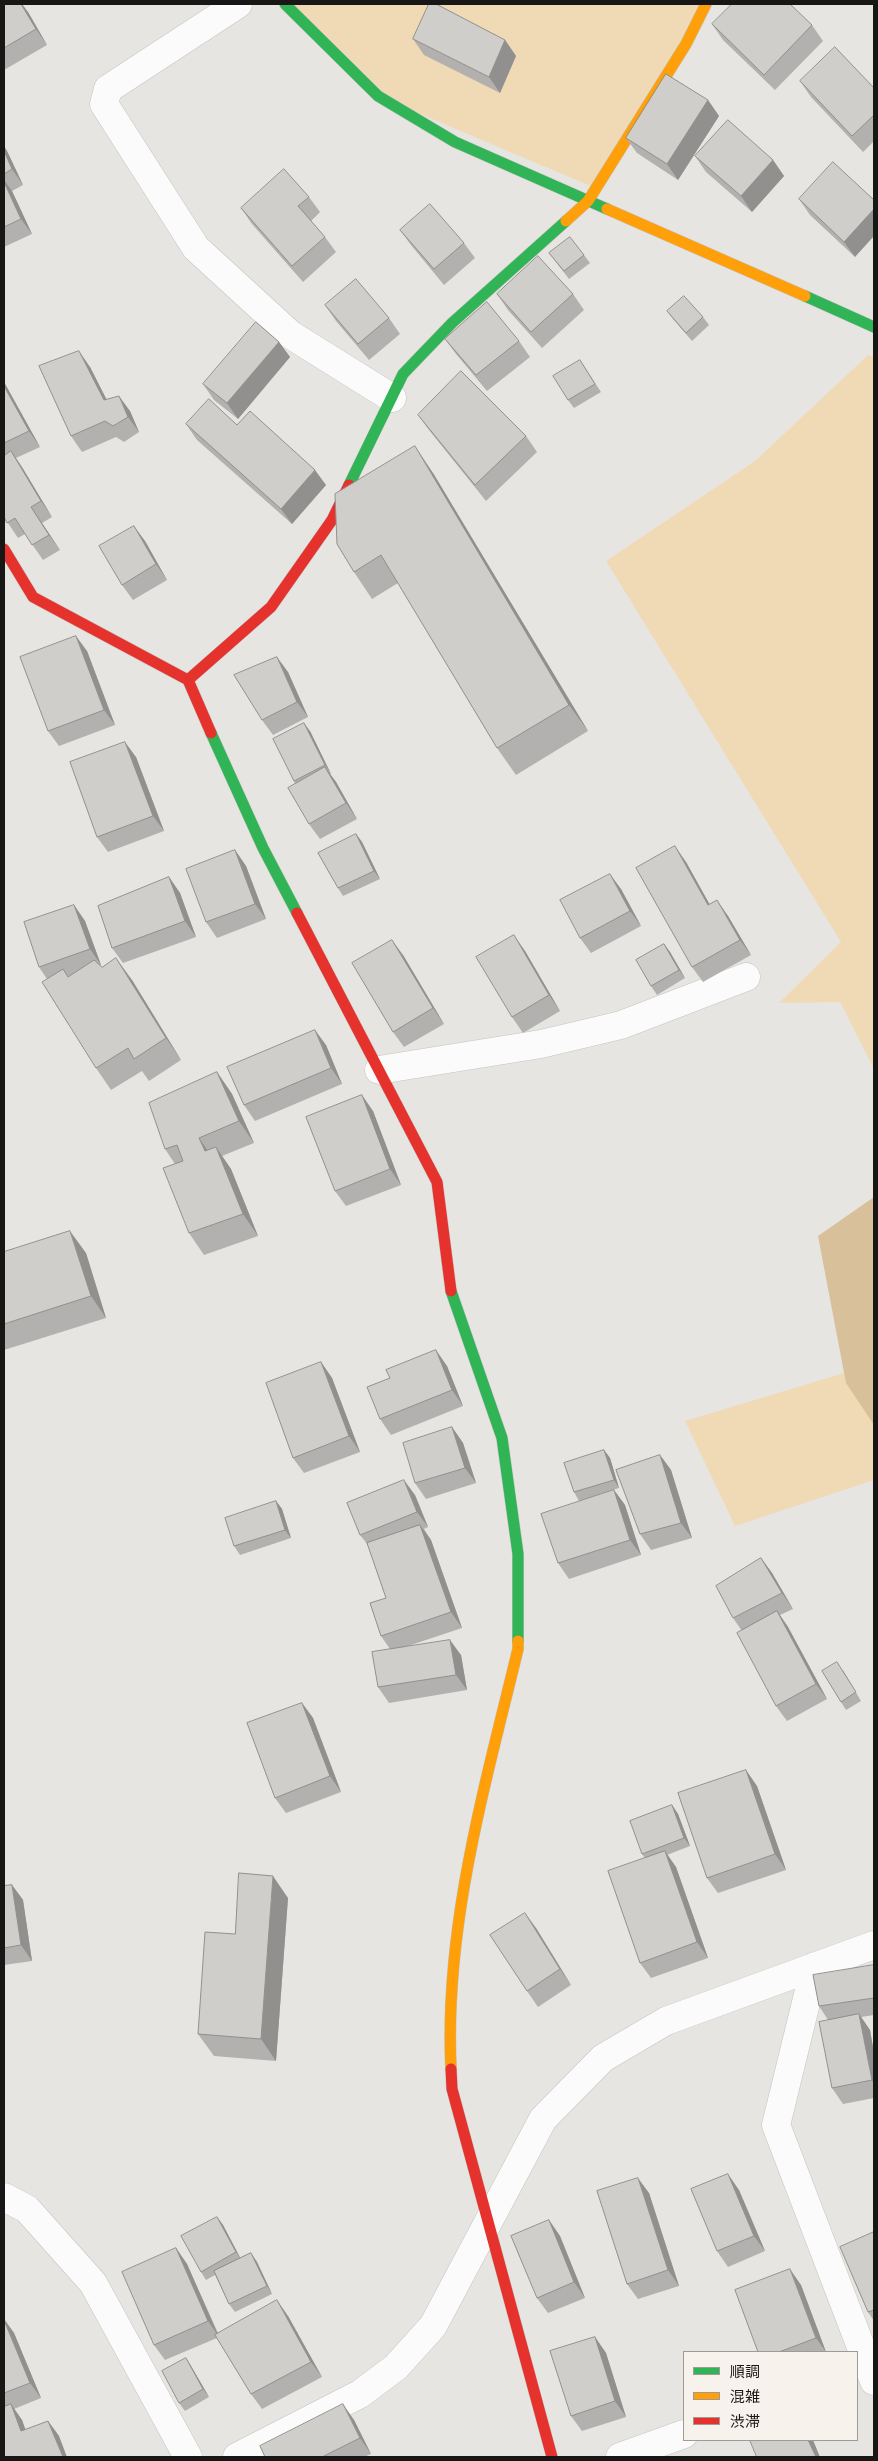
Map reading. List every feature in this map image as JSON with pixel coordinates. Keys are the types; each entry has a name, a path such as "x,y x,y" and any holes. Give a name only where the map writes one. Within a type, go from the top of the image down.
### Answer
{"street":[{"path":"238,4 108,89 104,104 196,248 290,335 392,398"},
{"path":"285,4 378,96 455,142 874,327"},
{"path":"188,680 271,607 332,520 403,374 452,323 588,201 686,44 706,4"},
{"path":"4,549 33,597 188,680 263,848 437,1182 449,1286 502,1438 518,1554 518,1649 472,1840 452,1976 450,2028 452,2089 552,2457"},
{"path":"379,1070 541,1044 621,1025 746,977"},
{"path":"237,2457 360,2394 396,2367 433,2326 543,2119 603,2058 666,2020 874,1946"},
{"path":"815,1966 776,2125 867,2374"},
{"path":"4,2197 27,2209 93,2283 188,2457"},
{"path":"620,2457 683,2434"}],"shaded area":[{"path":"285,4 703,4 595,188 378,96"},
{"path":"868,355 874,357 874,1069 840,1002 779,1003 841,942 606,561 755,461"},
{"path":"874,1197 874,1425 846,1383 818,1236"},
{"path":"844,1373 874,1422 874,1480 735,1526 685,1421"}],"building":[{"path":"4,4 21,4 36,29 4,48"},
{"path":"429,4 436,4 505,40 489,77 413,39"},
{"path":"732,4 790,4 812,25 764,75 712,24"},
{"path":"835,47 874,88 874,115 852,136 800,81"},
{"path":"666,74 708,100 667,164 626,138"},
{"path":"728,120 773,160 741,196 695,156"},
{"path":"4,151 12,169 4,174"},
{"path":"833,162 874,200 874,209 844,242 799,199"},
{"path":"284,169 309,197 298,206 325,237 292,266 241,208"},
{"path":"4,182 21,219 4,227"},
{"path":"430,204 464,243 434,269 400,230"},
{"path":"570,237 584,255 564,271 549,253"},
{"path":"538,256 573,294 531,332 497,294"},
{"path":"356,279 389,318 358,344 325,305"},
{"path":"684,296 703,317 686,333 667,311"},
{"path":"487,302 519,341 476,375 445,339"},
{"path":"256,322 279,342 227,403 203,384"},
{"path":"79,351 104,400 119,396 128,417 113,426 105,421 71,436 39,366"},
{"path":"580,360 595,384 568,400 553,376"},
{"path":"461,371 526,436 475,485 418,415"},
{"path":"4,386 29,431 4,443"},
{"path":"209,399 237,425 250,411 315,470 281,509 186,424"},
{"path":"415,446 569,705 497,748 381,555 354,572 337,544 335,494"},
{"path":"11,451 41,501 31,507 49,535 32,545 15,518 7,523 4,517 4,456"},
{"path":"134,526 156,564 122,585 99,546"},
{"path":"76,636 104,710 48,731 20,657"},
{"path":"277,657 297,702 262,720 234,675"},
{"path":"304,723 325,765 294,781 273,739"},
{"path":"125,742 153,816 97,837 70,762"},
{"path":"325,767 346,803 309,824 288,788"},
{"path":"356,834 374,871 338,888 318,853"},
{"path":"675,846 708,905 717,900 740,940 692,967 636,868"},
{"path":"235,850 255,904 206,922 186,869"},
{"path":"610,874 630,911 580,938 560,900"},
{"path":"169,877 185,921 112,948 98,906"},
{"path":"74,905 90,949 39,967 24,922"},
{"path":"514,935 549,995 512,1017 476,957"},
{"path":"392,940 433,1008 393,1032 352,963"},
{"path":"664,944 679,970 651,986 636,960"},
{"path":"116,958 166,1038 134,1059 128,1048 96,1068 42,982 63,969 68,977 94,960 102,967"},
{"path":"315,1030 331,1068 244,1105 227,1067"},
{"path":"217,1072 239,1121 199,1138 205,1151 216,1147 243,1214 189,1233 163,1168 183,1161 177,1145 165,1149 149,1103"},
{"path":"362,1095 390,1169 335,1191 306,1117"},
{"path":"70,1231 91,1296 4,1324 4,1252"},
{"path":"436,1350 452,1390 380,1419 367,1387 390,1378 386,1370"},
{"path":"321,1362 349,1436 293,1458 266,1383"},
{"path":"452,1427 465,1468 415,1483 403,1443"},
{"path":"604,1450 614,1480 574,1492 564,1463"},
{"path":"660,1455 681,1523 640,1534 616,1470"},
{"path":"404,1480 417,1512 360,1535 347,1503"},
{"path":"614,1490 630,1540 558,1563 541,1514"},
{"path":"276,1501 285,1530 234,1546 225,1518"},
{"path":"420,1525 451,1612 381,1636 370,1603 386,1598 367,1543"},
{"path":"761,1558 782,1593 733,1618 716,1586"},
{"path":"777,1611 816,1684 776,1706 737,1633"},
{"path":"450,1640 456,1675 378,1687 372,1652"},
{"path":"837,1662 856,1692 841,1702 822,1671"},
{"path":"302,1703 330,1776 275,1798 247,1723"},
{"path":"746,1770 775,1854 707,1878 678,1793"},
{"path":"672,1805 684,1838 642,1854 630,1821"},
{"path":"665,1851 697,1942 640,1963 608,1871"},
{"path":"239,1873 273,1876 261,2039 198,2034 205,1932 235,1934"},
{"path":"12,1885 21,1945 4,1948 4,1886"},
{"path":"525,1913 560,1969 527,1991 490,1935"},
{"path":"874,1965 874,1998 819,2006 813,1975"},
{"path":"859,2014 872,2080 832,2088 819,2022"},
{"path":"728,2174 754,2236 717,2251 691,2189"},
{"path":"638,2178 668,2270 627,2284 597,2191"},
{"path":"217,2217 236,2252 201,2272 181,2236"},
{"path":"549,2220 574,2282 537,2298 511,2236"},
{"path":"874,2232 874,2310 868,2312 840,2247"},
{"path":"176,2248 208,2321 154,2345 122,2272"},
{"path":"251,2253 267,2286 229,2304 214,2271"},
{"path":"790,2269 816,2338 782,2351 758,2351 735,2290"},
{"path":"277,2300 311,2362 251,2394 215,2335"},
{"path":"4,2320 30,2383 4,2393"},
{"path":"595,2337 615,2401 571,2416 550,2351"},
{"path":"186,2358 203,2389 179,2403 162,2371"},
{"path":"11,2404 21,2431 48,2421 63,2457 4,2457 4,2407"},
{"path":"343,2404 360,2438 322,2457 265,2457 260,2446"},
{"path":"750,2441 808,2441 816,2457 757,2457"}],"traffic: fast":[{"path":"285,4 378,96 455,142 607,209"},
{"path":"349,485 403,374 452,323 566,221"},
{"path":"805,296 874,327"},
{"path":"211,733 263,848 297,913"},
{"path":"451,1291 502,1438 518,1554 518,1641"}],"traffic: slow":[{"path":"566,221 588,201 686,44 706,4"},
{"path":"607,209 805,296"},
{"path":"451,2069 454,1962 460,1909 480,1804 518,1649 518,1641"}],"traffic: jam":[{"path":"188,680 271,607 332,520 349,485"},
{"path":"4,549 33,597 188,680 211,733"},
{"path":"297,913 437,1182 451,1291"},
{"path":"451,2069 452,2089 552,2457"}]}
